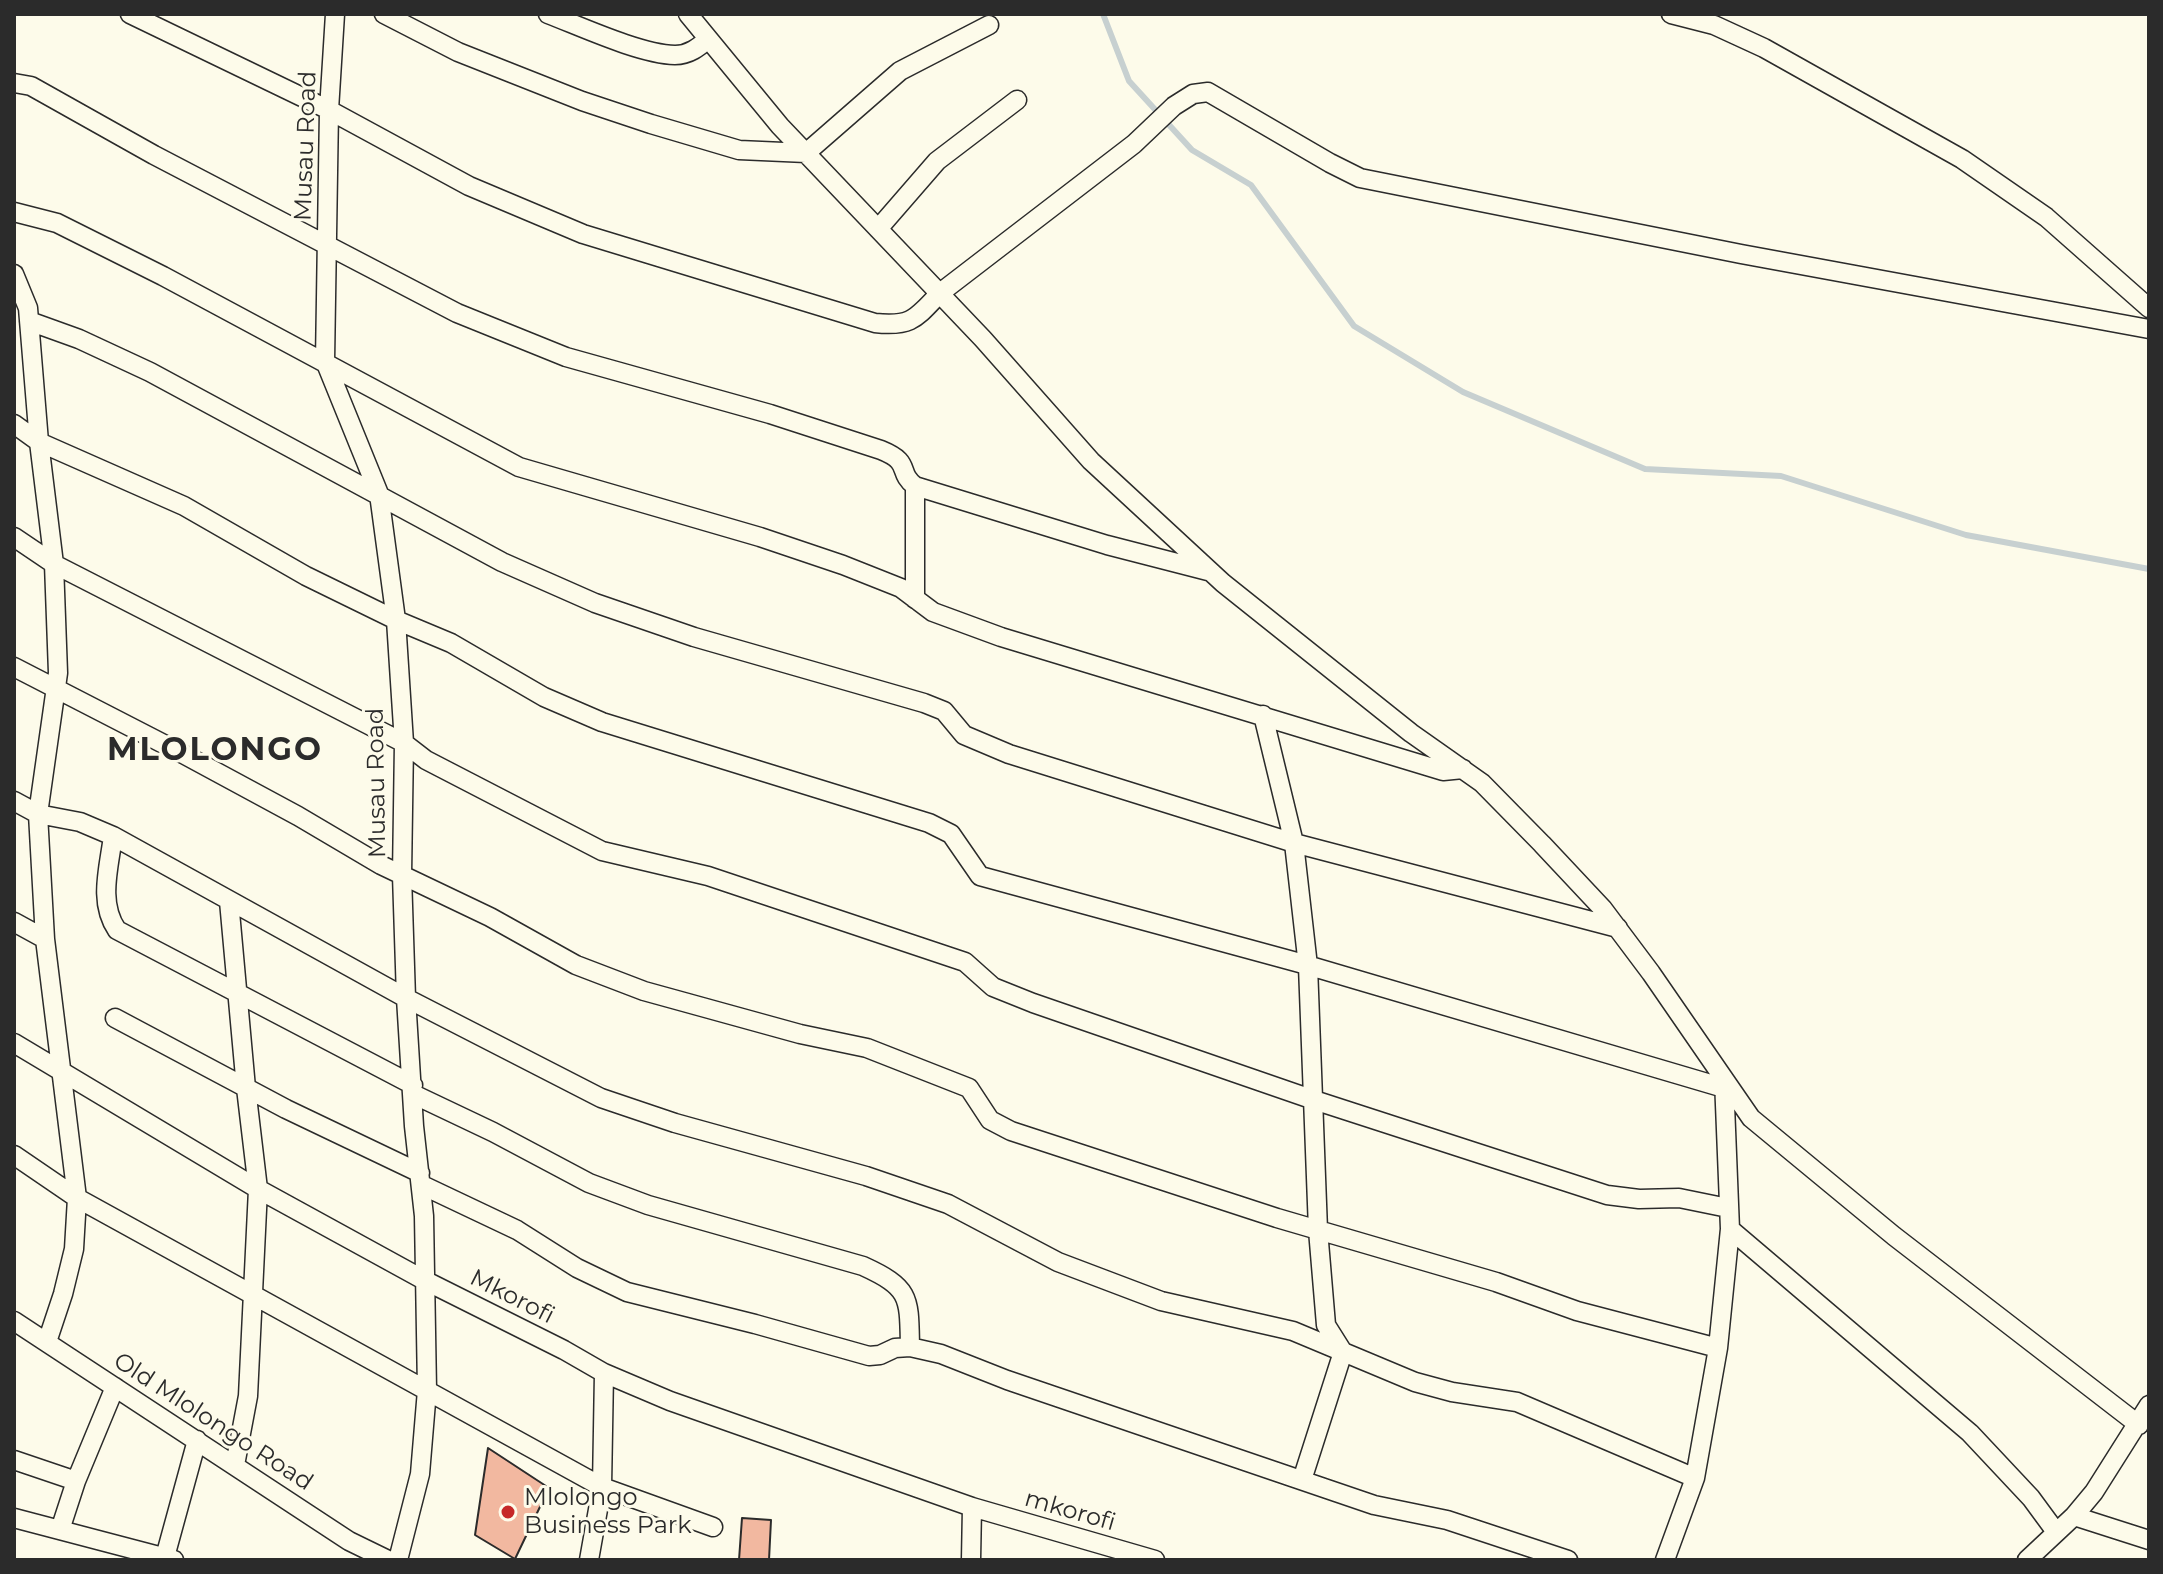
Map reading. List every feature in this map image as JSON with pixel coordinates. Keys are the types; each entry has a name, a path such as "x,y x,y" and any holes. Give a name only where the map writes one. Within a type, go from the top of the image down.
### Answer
{"street":[{"path":"130,14 329,110 469,186 583,234 875,323 897,325 915,319 940,293 1134,144 1174,106 1193,94 1208,92 1360,178 1741,254 2149,329"},
{"name":"Musau Road","path":"335,14 329,110 325,361 379,494 396,620 404,743 402,875 406,998 421,1179 427,1390 420,1474 398,1560"},
{"path":"384,14 458,52 582,101 651,124 739,150 806,153 900,71 989,25"},
{"path":"548,14 639,48 676,55 695,51 708,39"},
{"path":"688,14 780,126 940,293 1091,461 1211,571 1332,672 1482,783 1542,844 1618,928 1724,1084 1751,1118 1894,1236 2139,1425"},
{"path":"1671,14 1714,25 1764,48 1962,159 2046,217 2149,308"},
{"path":"14,83 31,86 154,155 457,313 566,357 770,414 881,450 898,457 907,479 915,486 1107,545 1211,571"},
{"path":"878,229 937,161 1017,100"},
{"path":"14,212 57,223 163,276 519,467 760,537 843,565 901,588 933,612 1001,637 1443,771 1463,769"},
{"path":"14,274 28,308 39,442 54,564 59,647 57,690 38,814 45,939 77,1198 74,1249 47,1342"},
{"path":"29,321 79,339 150,372 502,562 595,603 694,637 924,703 944,711 964,735 1009,754 1294,843 1618,928"},
{"path":"14,424 39,442 184,506 306,576 451,643 544,697 602,722 929,823 951,834 980,876 1724,1084"},
{"path":"915,486 915,599"},
{"path":"14,537 54,564 404,743 426,760 602,851 708,876 965,962 993,987 1033,1003 1314,1100 1607,1195 1639,1199 1679,1198 1728,1208"},
{"path":"14,667 576,965 644,991 800,1034 867,1048 969,1088 990,1120 1011,1131 1318,1230 1496,1282 1577,1311 1718,1348"},
{"path":"1263,715 1294,843 1308,966 1318,1230 1326,1325 1343,1352 1302,1480"},
{"path":"14,801 38,814 80,822 113,836 406,998 601,1098 675,1123 866,1176 948,1204 1058,1262 1161,1301 1293,1331 1415,1382 1452,1392 1517,1402 1695,1478"},
{"path":"113,836 105,896 108,917 117,930 589,1183 648,1205 863,1266 884,1276 902,1290 909,1308 910,1347"},
{"path":"229,901 258,1189 248,1396 235,1465"},
{"path":"14,922 45,939"},
{"path":"115,1018 517,1230 577,1268 627,1292 869,1356 910,1347 941,1354 1007,1380 1374,1505 1447,1520 1568,1560"},
{"name":"Mkorofi","path":"14,1043 258,1189 424,1280 604,1373 670,1401 972,1507"},
{"path":"1665,1560 1695,1478 1718,1348 1730,1229 1724,1084"},
{"path":"14,1155 77,1198 602,1487 713,1527"},
{"path":"1730,1229 1970,1433 2024,1490 2056,1532"},
{"name":"Old Mlolongo Road","path":"14,1321 349,1541 388,1560"},
{"path":"589,1560 602,1487 604,1373"},
{"path":"60,1530 76,1481 115,1387"},
{"path":"2027,1560 2074,1516 2094,1492 2149,1405"},
{"path":"14,1518 169,1559 197,1440"},
{"path":"14,1460 76,1481"},
{"path":"971,1560 972,1507"},
{"name":"mkorofi","path":"972,1507 1155,1560"},
{"path":"2074,1516 2149,1540"}],"building":[{"name":"Mlolongo Business Park","path":"488,1448 549,1488 515,1559 475,1535"},
{"path":"742,1518 771,1520 769,1560 739,1560"}],"waterway":[{"path":"1103,14 1129,81 1192,150 1251,185 1354,326 1463,392 1645,469 1781,476 1966,535 2149,569"}],"place":[{"name":"Mlolongo Business Park","path":"508,1512"}],"district":[{"name":"MLOLONGO","path":"215,751"}]}
